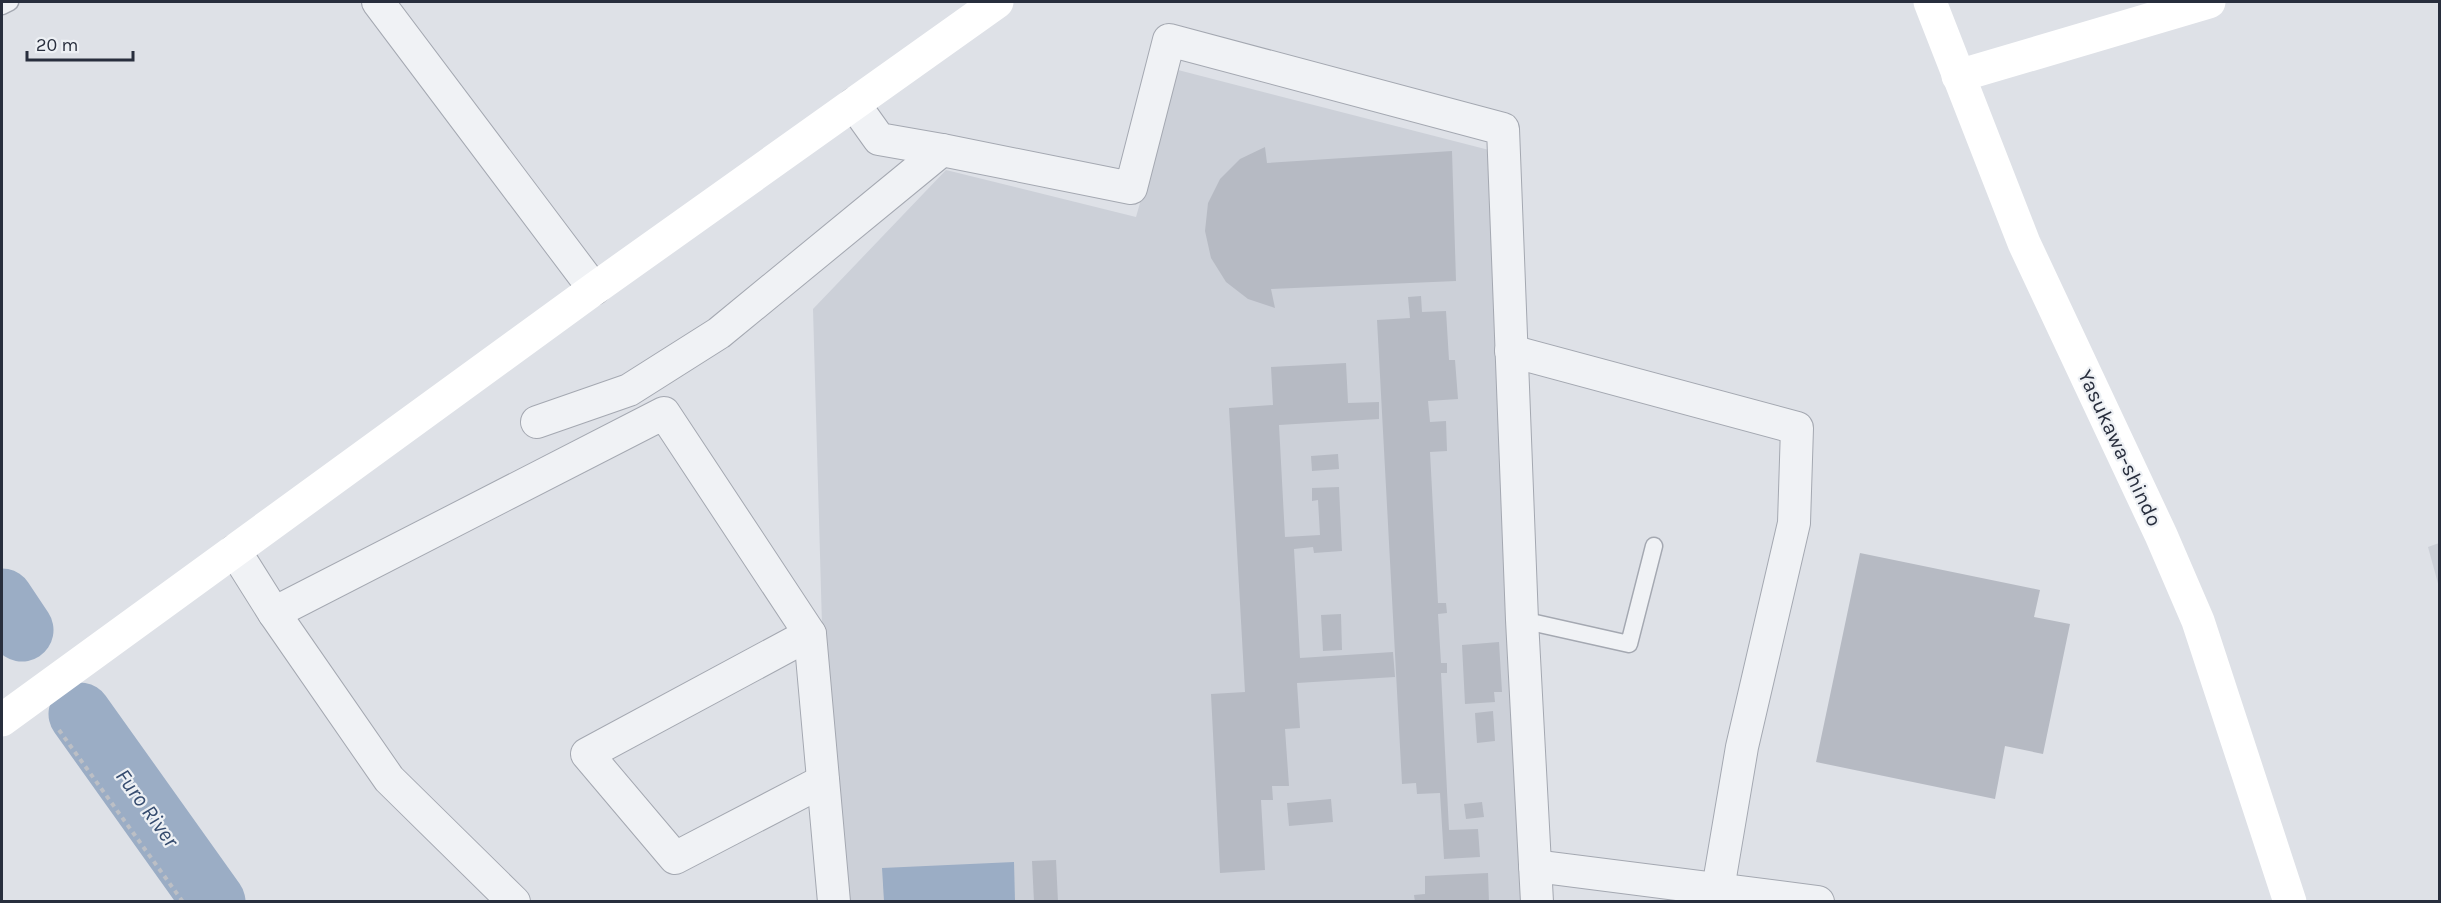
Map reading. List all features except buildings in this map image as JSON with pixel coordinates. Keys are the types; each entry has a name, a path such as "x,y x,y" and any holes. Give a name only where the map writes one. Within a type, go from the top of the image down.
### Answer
{"street":[{"path":"378,2 594,289"},
{"path":"2,720 594,289 998,2"},
{"name":"Yasukawa-shindo","path":"1930,2 2024,243 2161,535 2198,621 2290,902"},
{"path":"1958,76 2209,2"},
{"path":"854,104 879,139 1131,188 1169,40 1503,129 1522,620 1537,902"},
{"path":"537,422 628,390 719,333 942,150"},
{"path":"1511,351 1797,428 1794,523 1742,747 1718,889"},
{"path":"274,613 664,413 810,634 834,902"},
{"path":"235,551 274,613 389,779 514,902"},
{"path":"810,634 587,754 675,858 823,781"},
{"path":"1535,866 1818,902"}],"lane":[{"path":"2,6 10,2"},
{"path":"1522,620 1629,644 1654,546"}],"path":[{"path":"59,730 183,902"}],"shaded area":[{"path":"1178,70 1489,150 1521,901 847,901 822,625 813,309 946,170 1136,217"},
{"path":"2440,543 2439,587 2428,547"}],"water":[{"path":"1014,862 1015,901 884,901 882,868"}],"waterway":[{"name":"Furo River","path":"2,600 22,630"},
{"name":"Furo River","path":"80,714 214,902"}]}
